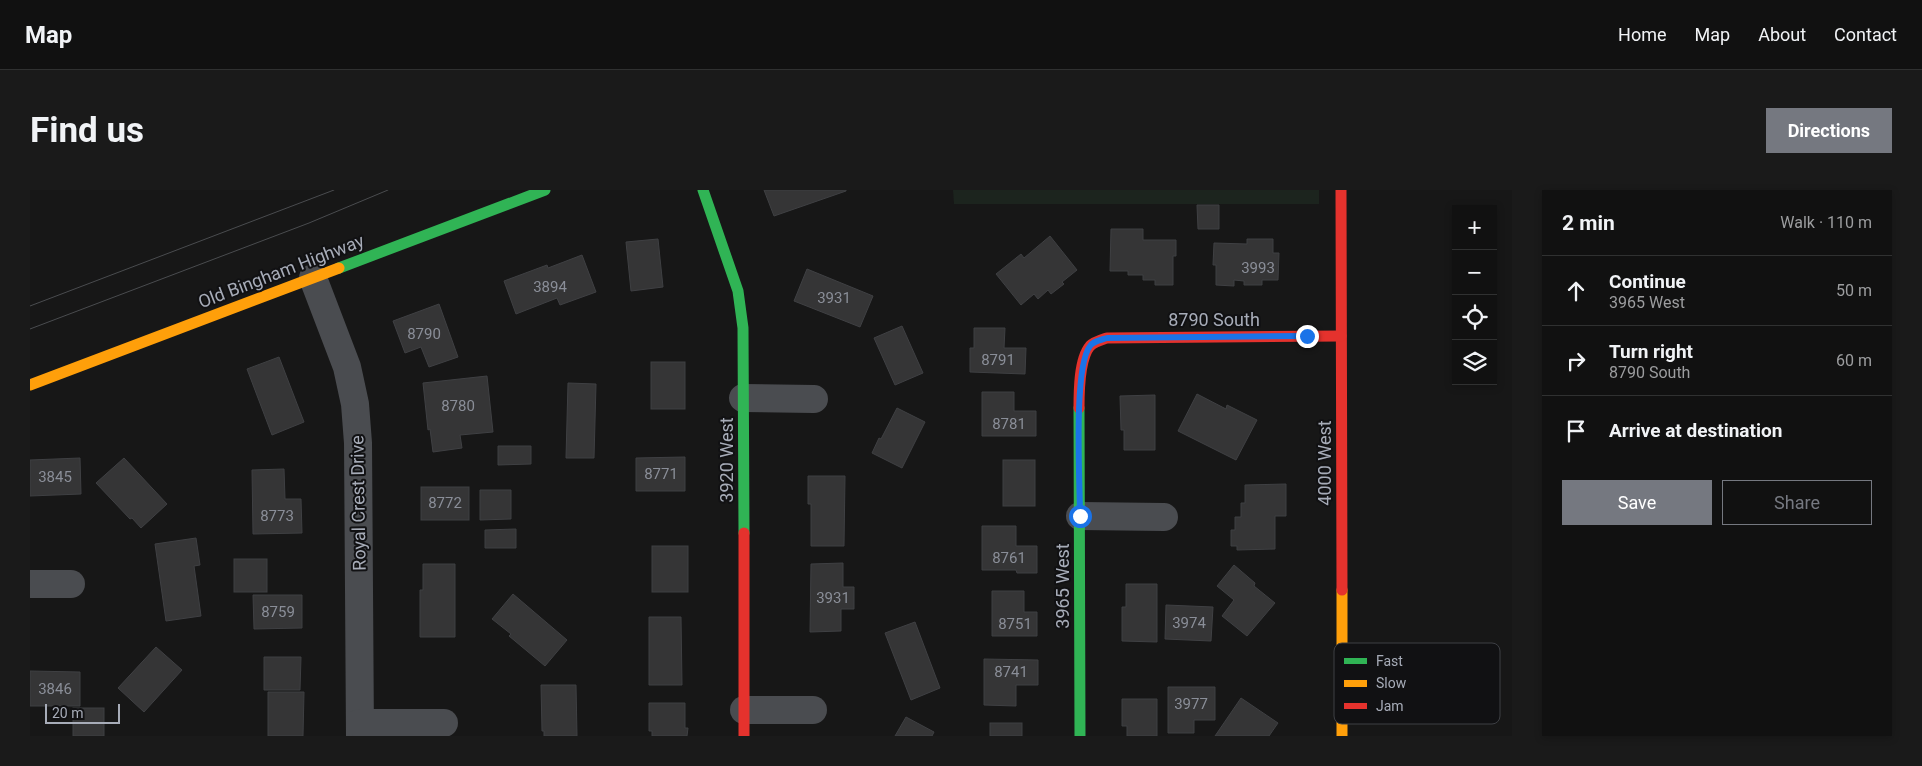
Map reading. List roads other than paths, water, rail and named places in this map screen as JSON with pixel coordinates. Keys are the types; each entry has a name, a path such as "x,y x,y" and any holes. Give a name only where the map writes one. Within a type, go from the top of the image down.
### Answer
{"street":[{"name":"Old Bingham Highway","path":"30,385 545,190"},
{"name":"3920 West","path":"702,190 738,291 743,328 744,723"},
{"name":"4000 West","path":"1340,190 1342,643"},
{"name":"Royal Crest Drive","path":"313,278 347,366 355,404 358,442 360,730"},
{"name":"8790 South","path":"1089,346 1107,338 1341,336"},
{"name":"3965 West","path":"1080,736 1079,391 1082,367 1089,346"},
{"path":"743,398 814,399"},
{"path":"1080,516 1164,517"},
{"path":"30,584 71,584"},
{"path":"744,723 813,710"},
{"path":"360,730 444,723"}],"tram line":[{"path":"30,306 334,190"},
{"path":"30,329 309,223 388,190"}]}
